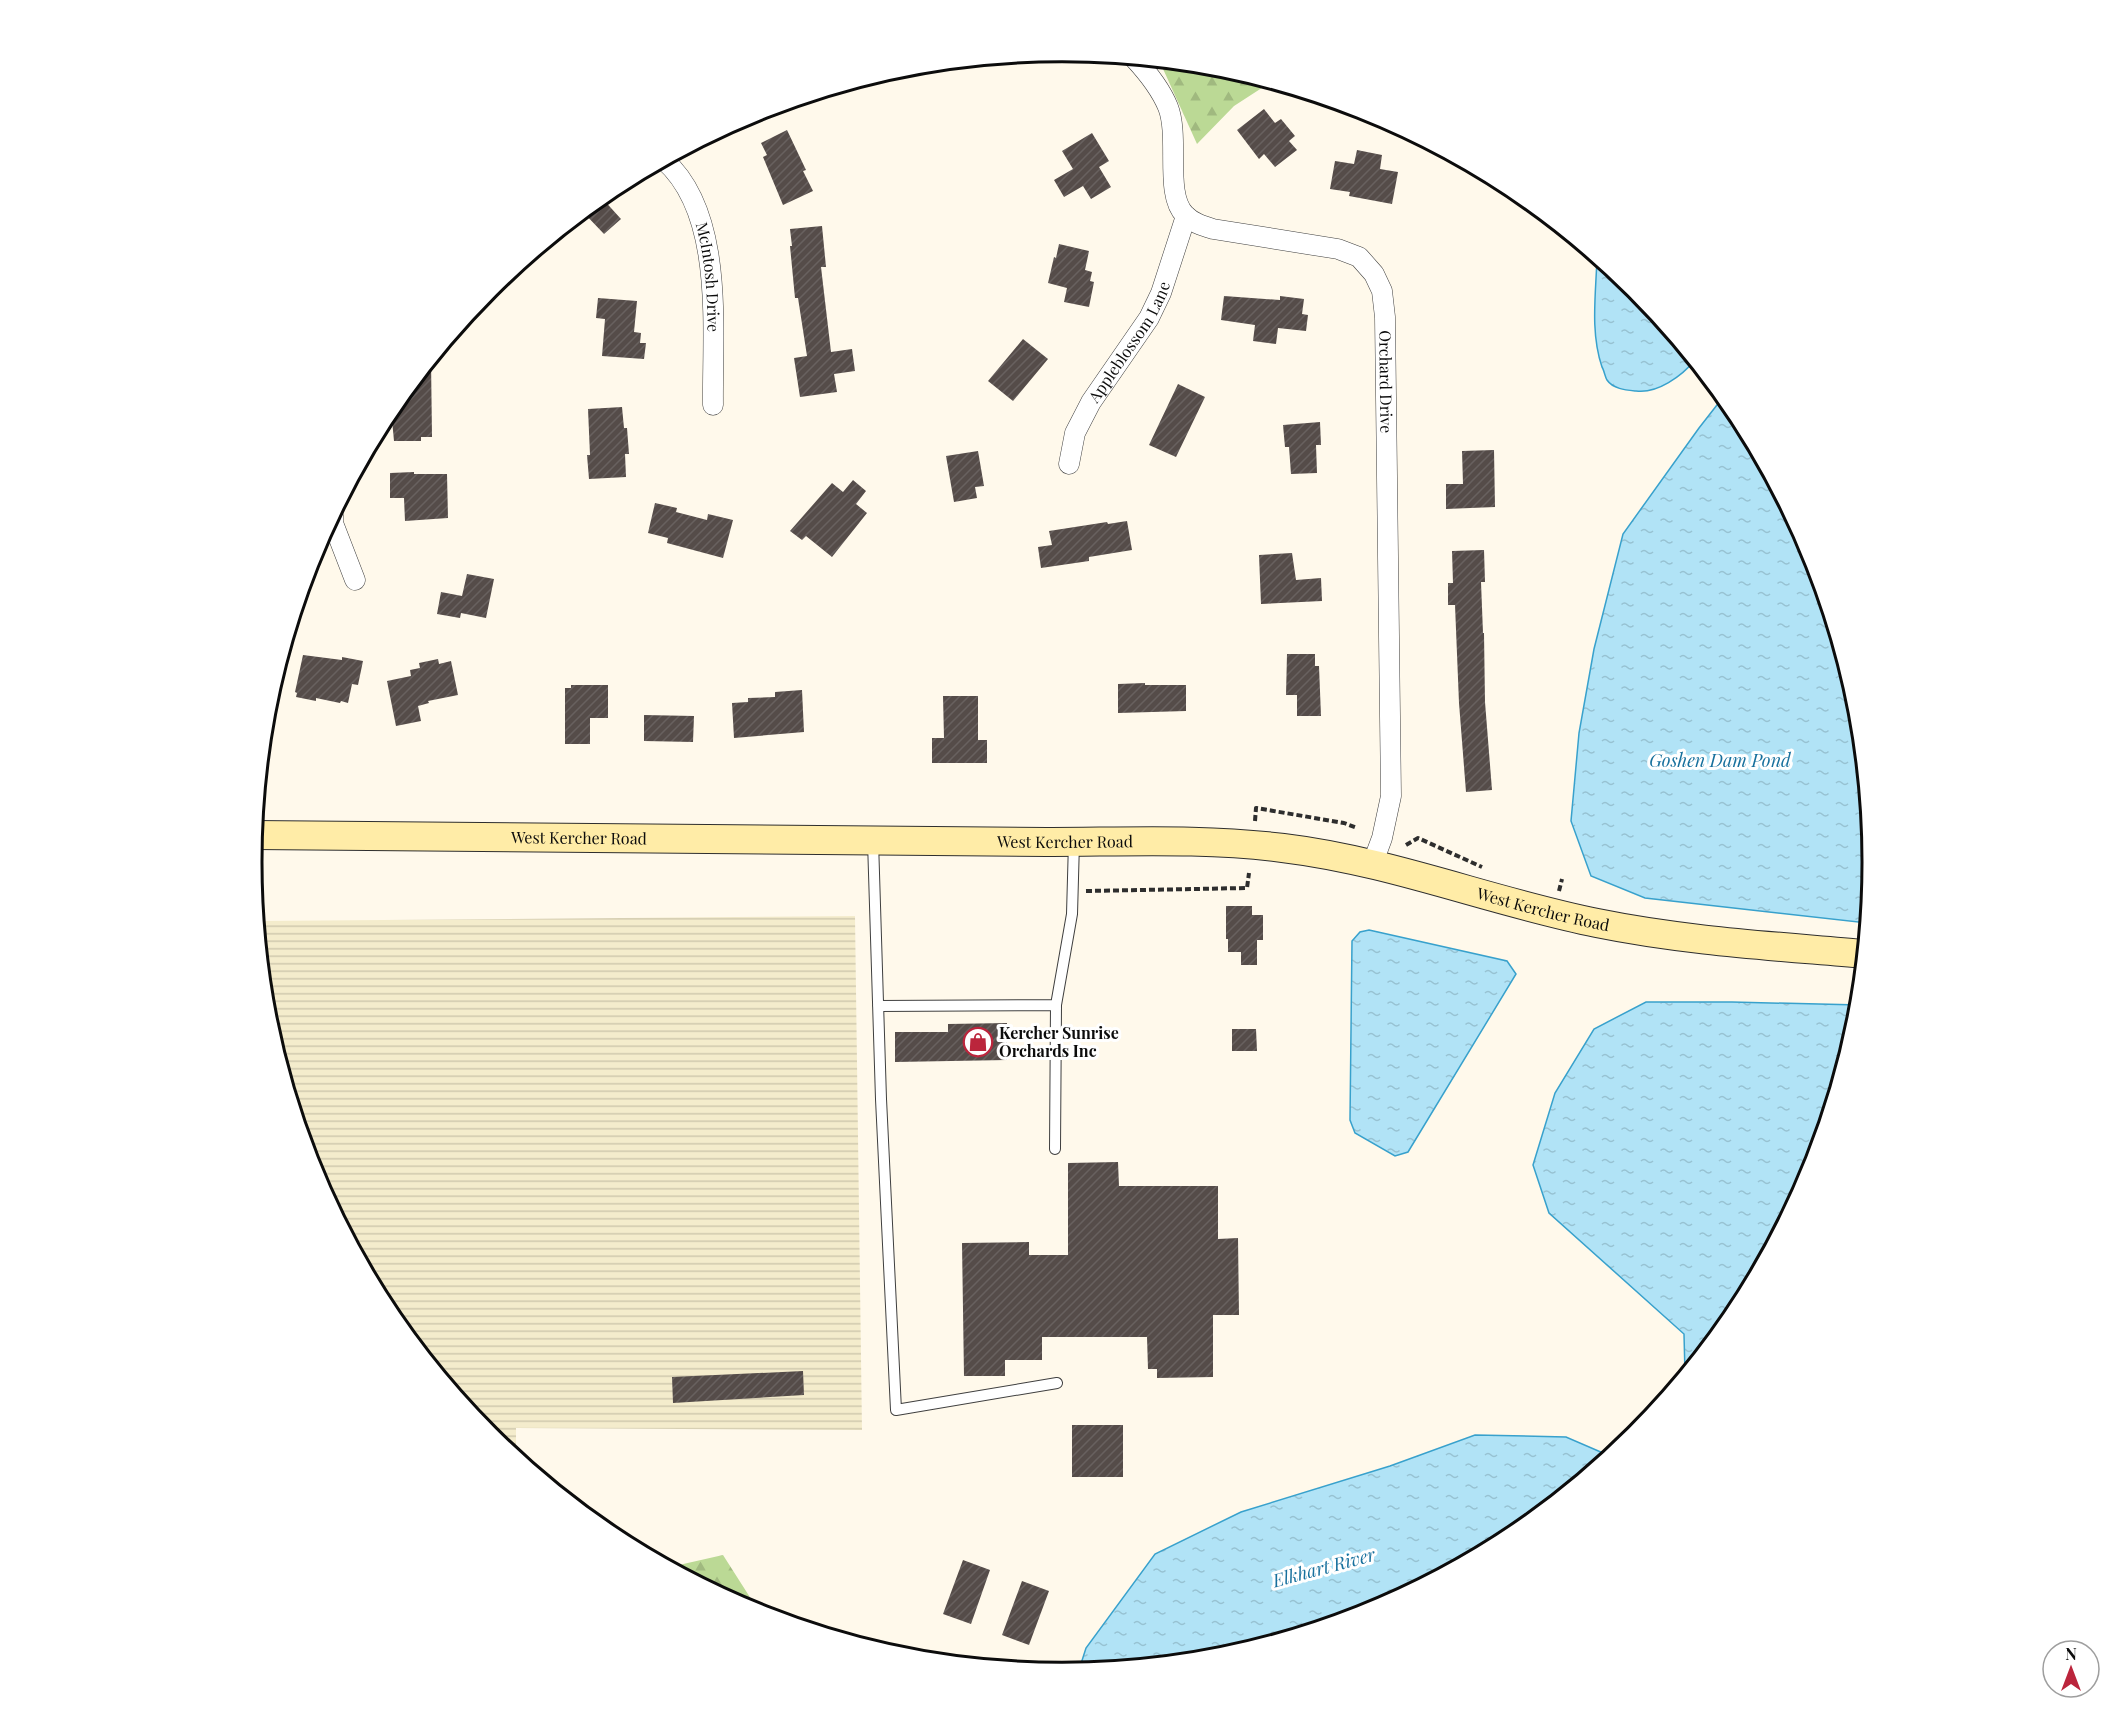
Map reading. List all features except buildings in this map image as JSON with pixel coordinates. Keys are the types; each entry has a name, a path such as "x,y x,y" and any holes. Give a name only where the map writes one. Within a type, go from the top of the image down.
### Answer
{"main road":[{"name":"West Kercher Road","path":"263,835 1172,841 1252,845 1286,848 1372,865 1598,923 1716,939 1857,953"}],"street":[{"path":"1140,65 1155,84 1168,108 1173,129 1175,194 1178,206 1186,216"},
{"name":"McIntosh Drive","path":"670,165 689,190 701,220 708,252 712,291 713,405"},
{"name":"Appleblossom Lane","path":"1069,464 1075,433 1090,402 1149,318 1161,293 1186,216"},
{"name":"Orchard Drive","path":"1186,216 1197,224 1214,229 1338,249 1359,257 1374,274 1382,291 1385,317 1391,796 1382,838 1372,865"},
{"path":"335,529 355,580"}],"lane":[{"path":"873,840 896,1410 1057,1383"},
{"path":"1055,1149 1056,1005 1072,914 1074,842"},
{"path":"878,1006 1056,1005"}],"path":[{"path":"1255,821 1256,808 1344,823 1357,828"},
{"path":"1406,845 1418,838 1490,870"},
{"path":"1073,891 1247,888 1249,873"},
{"path":"1559,892 1562,879"},
{"path":"1549,890 1570,894"}],"shaded area":[{"path":"855,916 862,1430 516,1428 516,1445 461,1389 428,1349 397,1306 345,1215 323,1168 290,1069 269,966 265,921"}],"green space":[{"path":"1162,68 1263,87 1234,106 1197,144"},
{"path":"723,1555 751,1599 709,1579 682,1564"}],"water":[{"path":"1597,266 1664,334 1690,365 1668,383 1652,390 1624,389 1610,383 1598,354 1595,298"},
{"name":"Goshen Dam Pond","path":"1718,403 1755,462 1780,508 1802,555 1820,604 1847,705 1856,757 1861,809 1860,922 1645,898 1591,876 1571,821 1579,733 1594,649 1623,534"},
{"path":"1369,930 1507,961 1516,974 1408,1152 1395,1156 1355,1133 1350,1120 1352,941 1360,932"},
{"path":"1646,1002 1849,1005 1835,1069 1802,1168 1755,1262 1728,1306 1685,1364 1684,1334 1549,1213 1533,1165 1555,1093 1594,1029"},
{"name":"Elkhart River","path":"1475,1435 1566,1437 1601,1452 1550,1496 1507,1527 1416,1579 1369,1601 1270,1634 1219,1646 1167,1655 1082,1661 1086,1648 1155,1554 1241,1512 1390,1466"}],"place":[{"name":"Kercher Sunrise Orchards Inc","path":"978,1042"}]}
